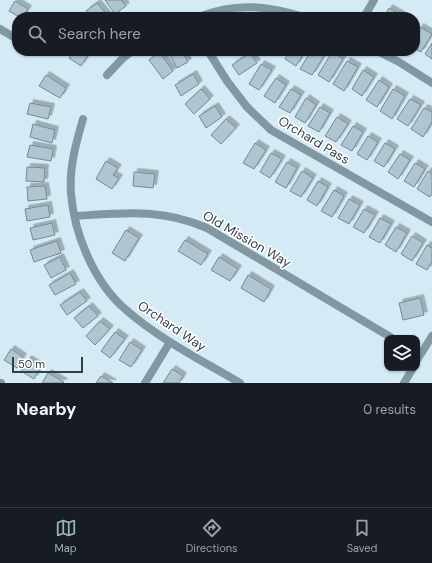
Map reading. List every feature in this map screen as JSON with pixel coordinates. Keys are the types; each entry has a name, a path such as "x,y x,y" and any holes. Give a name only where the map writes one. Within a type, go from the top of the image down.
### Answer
{"street":[{"path":"367,12 374,0"},
{"path":"212,12 236,7 261,7 286,12"},
{"path":"0,29 12,36"},
{"path":"107,76 126,56"},
{"name":"Orchard Pass","path":"211,56 227,82 247,107 271,130 432,222"},
{"path":"387,56 432,83"},
{"name":"Orchard Way","path":"83,118 75,144 71,193 75,216 86,254 97,273 110,292 124,308 146,326 170,342 240,383"},
{"name":"Old Mission Way","path":"75,216 135,212 171,216 194,222 208,228 387,335"},
{"path":"420,353 432,336"},
{"path":"145,383 170,342"},
{"path":"404,383 411,371"}],"building":[{"path":"105,0 121,0 126,6 118,12 114,12"},
{"path":"15,1 28,9 26,12 12,13 9,11"},
{"path":"97,3 105,12 87,12 86,11"},
{"path":"389,8 396,12 387,12"},
{"path":"420,27 432,34 420,52"},
{"path":"432,43 432,59 425,54"},
{"path":"70,56 87,56 81,66 69,58"},
{"path":"154,56 162,56 173,71 163,79 149,60"},
{"path":"171,56 185,56 188,62 177,68"},
{"path":"246,56 252,56 257,63 239,75 232,65"},
{"path":"287,56 302,56 296,66 285,59"},
{"path":"308,56 324,56 312,75 300,69"},
{"path":"330,56 338,56 343,59 329,82 318,75"},
{"path":"347,61 358,67 344,91 333,84"},
{"path":"261,64 272,70 259,90 249,84"},
{"path":"363,70 374,77 362,96 352,89"},
{"path":"193,74 199,84 181,96 175,85"},
{"path":"46,75 66,88 60,98 39,86"},
{"path":"276,78 286,85 275,103 264,96"},
{"path":"379,80 389,87 377,107 366,100"},
{"path":"201,89 210,99 194,114 185,104"},
{"path":"291,89 301,95 290,113 279,107"},
{"path":"393,89 405,96 392,119 380,111"},
{"path":"306,98 316,105 305,123 295,117"},
{"path":"410,99 421,105 408,126 397,119"},
{"path":"30,103 51,107 48,119 27,114"},
{"path":"215,106 222,117 206,128 199,116"},
{"path":"320,107 330,113 319,132 308,126"},
{"path":"424,108 432,112 432,122 423,137 411,129"},
{"path":"337,117 348,124 336,142 325,136"},
{"path":"226,119 236,128 221,144 211,135"},
{"path":"33,124 55,130 52,143 30,137"},
{"path":"353,126 363,132 352,151 341,145"},
{"path":"368,136 378,142 367,160 357,154"},
{"path":"255,143 266,150 254,169 243,163"},
{"path":"385,143 395,149 384,167 374,161"},
{"path":"30,145 53,149 51,161 27,157"},
{"path":"271,153 282,159 270,178 260,172"},
{"path":"400,154 410,160 398,179 388,172"},
{"path":"106,161 118,168 113,175 119,178 112,189 96,179"},
{"path":"287,162 297,168 286,188 275,182"},
{"path":"415,163 425,169 414,187 404,181"},
{"path":"27,167 45,168 44,182 26,181"},
{"path":"302,171 313,178 301,197 290,191"},
{"path":"428,171 432,174 432,194 430,197 417,189"},
{"path":"134,172 155,174 153,188 133,186"},
{"path":"318,181 328,187 317,206 307,200"},
{"path":"45,186 47,199 28,201 27,187"},
{"path":"334,190 344,196 332,217 321,211"},
{"path":"349,199 360,205 349,224 338,218"},
{"path":"48,205 50,217 27,221 25,209"},
{"path":"364,209 375,215 364,233 353,227"},
{"path":"380,218 391,224 380,243 369,237"},
{"path":"52,223 55,235 33,240 30,228"},
{"path":"396,227 407,233 396,252 385,245"},
{"path":"126,230 139,238 125,261 112,253"},
{"path":"412,236 423,243 412,261 401,254"},
{"path":"185,240 208,254 201,265 178,251"},
{"path":"57,241 61,253 34,262 30,250"},
{"path":"427,245 432,248 432,261 427,270 416,264"},
{"path":"60,257 66,270 51,278 44,265"},
{"path":"219,257 238,269 230,281 211,270"},
{"path":"70,273 76,284 55,295 49,285"},
{"path":"248,275 271,289 264,302 241,288"},
{"path":"80,292 87,301 67,315 60,305"},
{"path":"420,298 424,315 403,320 399,303"},
{"path":"89,306 98,316 83,328 74,318"},
{"path":"100,321 110,329 95,345 86,336"},
{"path":"115,332 125,339 110,358 101,351"},
{"path":"130,342 142,350 131,367 119,360"},
{"path":"11,349 23,357 17,368 4,360"},
{"path":"28,359 41,367 34,379 21,371"},
{"path":"172,369 183,376 179,383 163,383"},
{"path":"48,373 64,382 42,383"},
{"path":"101,376 113,383 96,383"}]}
